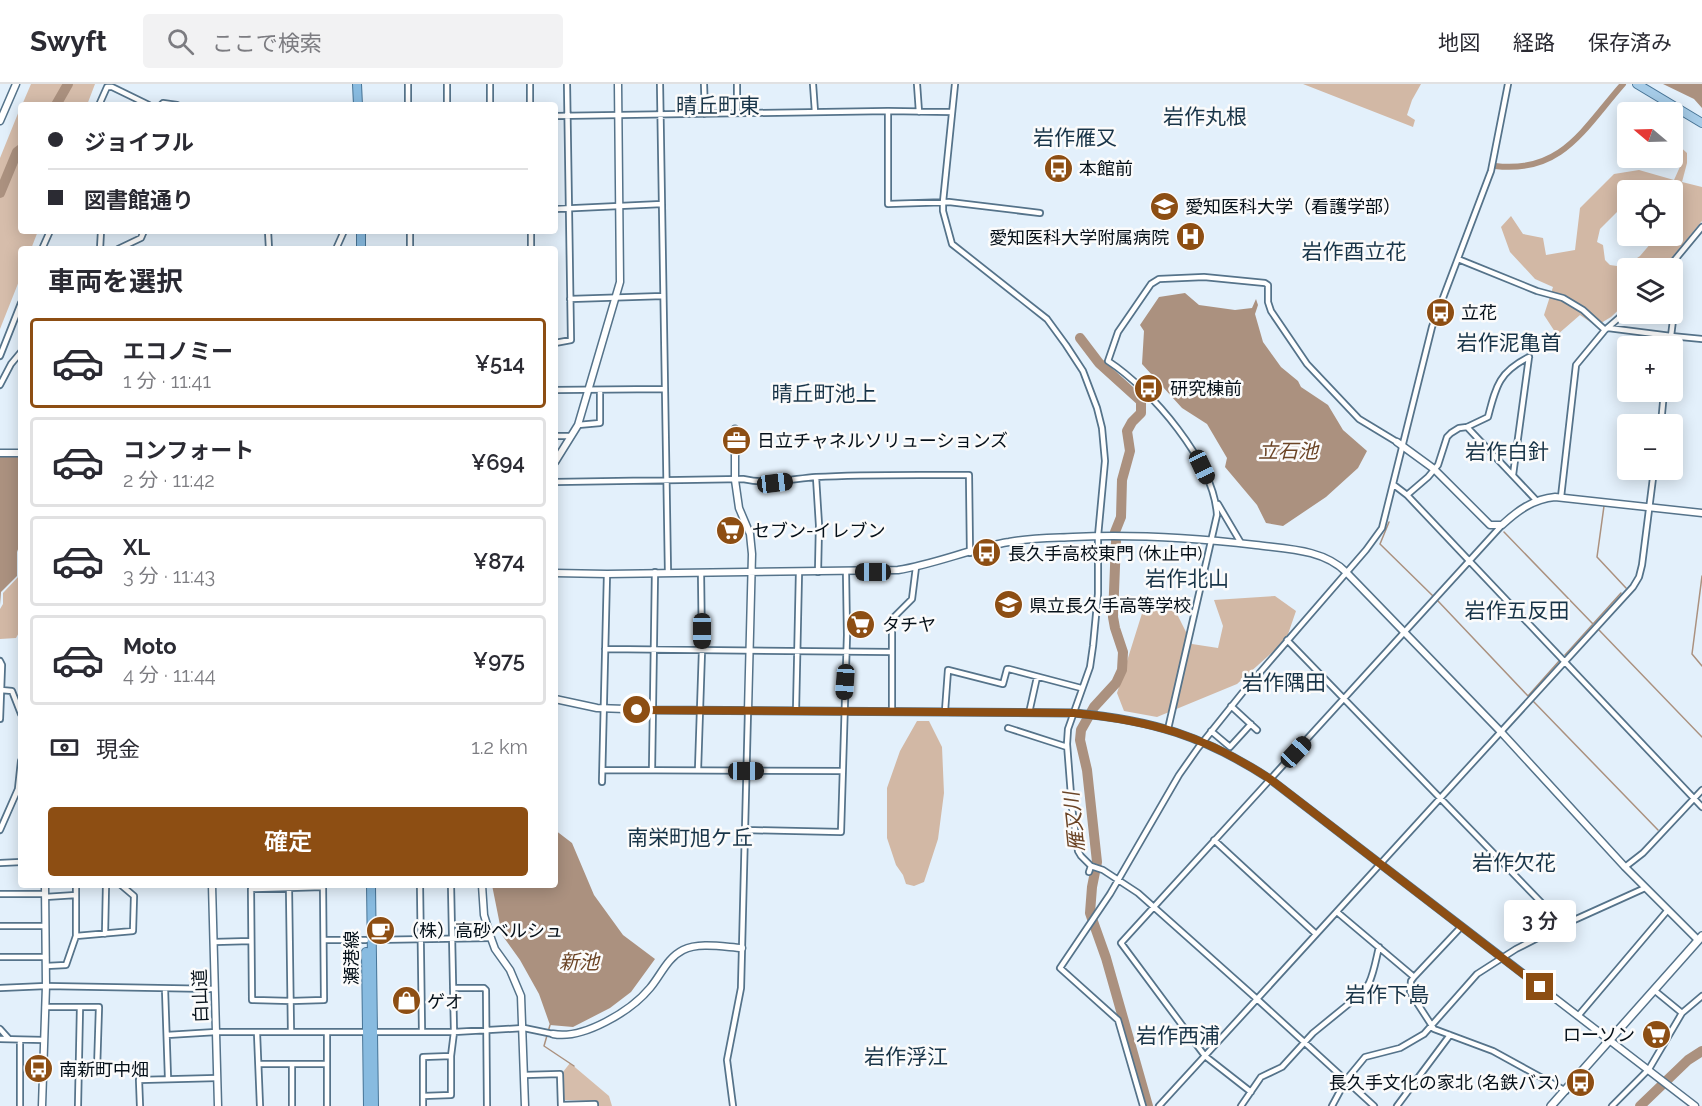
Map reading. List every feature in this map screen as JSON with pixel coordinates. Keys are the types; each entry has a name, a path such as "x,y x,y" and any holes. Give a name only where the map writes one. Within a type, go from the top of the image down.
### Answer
{"highway":[{"path":"357,84 358,102"},
{"name":"瀬港線","path":"366,888 369,940"},
{"name":"瀬港線","path":"369,1032 371,888"},
{"path":"368,1106 369,1032"},
{"path":"369,1032 374,1106"}],"main road":[{"path":"1637,84 1702,123"},
{"path":"1551,1106 1701,940"}],"street":[{"path":"0,121 16,84"},
{"path":"408,84 408,102"},
{"path":"447,84 447,102"},
{"path":"490,84 490,102"},
{"path":"530,84 530,102"},
{"path":"558,342 571,340 567,84"},
{"path":"558,457 578,424 620,282 618,84"},
{"path":"660,84 668,573"},
{"path":"704,84 705,114"},
{"path":"737,84 737,113"},
{"path":"813,84 815,112"},
{"path":"917,84 919,112"},
{"path":"955,84 943,202 943,211 952,244 1047,320 1072,353 1087,380 1099,418 1106,461 1098,536 1098,594 1093,646 1090,667 1068,729 1067,747 1078,851 1091,868 1099,868 1119,879 1154,907 1374,1106"},
{"path":"1143,1106 1118,1020 1060,968 1093,922 1179,775 1202,742 1379,534 1394,484 1400,444 1432,327 1491,171 1508,84"},
{"path":"100,102 107,87 112,87 143,102"},
{"path":"888,111 888,204 943,202 1040,213"},
{"path":"558,116 952,112"},
{"path":"558,209 662,204"},
{"path":"1677,258 1702,227"},
{"path":"124,246 141,238 143,234"},
{"path":"1458,259 1537,291 1563,298 1607,329 1671,336 1673,324"},
{"path":"1241,543 1216,501 1202,467 1182,434 1147,395 1108,361 1118,332 1151,284 1159,279 1204,277 1268,285 1268,302 1271,311 1307,364 1359,419 1400,444 1434,469 1484,521 1490,525 1502,525"},
{"path":"570,299 663,296"},
{"path":"0,356 18,311"},
{"path":"1561,496 1576,365 1617,320"},
{"path":"1683,337 1702,339"},
{"path":"0,385 18,356"},
{"path":"1407,495 1438,465 1446,437 1459,428 1467,427 1488,417 1499,380 1529,357 1513,475"},
{"path":"1080,382 1087,380"},
{"path":"558,390 664,389"},
{"path":"578,424 600,423 600,390"},
{"path":"1467,427 1536,500"},
{"path":"733,1106 727,1060 741,988 752,554 750,534 739,507 735,480 735,429"},
{"path":"558,436 570,436"},
{"path":"0,453 18,453"},
{"path":"558,482 743,479 760,483 775,483 816,477 969,475 970,553"},
{"path":"816,477 819,525 818,572"},
{"path":"1159,1106 1614,609 1639,577 1653,480"},
{"path":"1394,484 1566,661 1702,807"},
{"path":"1251,1092 1205,1056 1121,943 1502,525 1525,506 1536,500 1561,496 1702,513"},
{"path":"1168,729 1212,540 1217,515 1216,501"},
{"path":"558,573 898,570 1006,542 1098,536 1212,540 1293,549 1311,554 1330,561 1346,572 1501,732 1667,911 1701,940"},
{"path":"892,711 892,619 912,599 916,567"},
{"path":"652,770 655,572"},
{"path":"796,711 799,572"},
{"path":"745,830 841,832 846,572"},
{"path":"698,770 702,650 701,573"},
{"path":"602,782 607,574"},
{"path":"1287,640 1563,925"},
{"path":"605,648 891,652"},
{"path":"0,661 2,664 0,718"},
{"path":"945,711 948,670 1003,684 1007,669 1009,669 1081,688"},
{"path":"1029,713 1037,677"},
{"path":"1,690 12,691 18,706"},
{"path":"558,700 604,709 1074,713 1142,722 1168,729 1248,764 1270,779 1695,1106"},
{"path":"1231,706 1257,730"},
{"path":"1211,731 1230,747 1251,724"},
{"path":"1008,728 1067,747"},
{"path":"603,770 842,771"},
{"path":"0,830 18,789"},
{"path":"1625,867 1643,853 1702,790"},
{"path":"1214,840 1316,934"},
{"path":"0,863 18,862"},
{"path":"42,1106 46,986 45,888"},
{"path":"46,966 66,965 76,936 76,888"},
{"path":"105,888 105,934"},
{"path":"76,936 134,931 134,896 125,888"},
{"name":"白山道","path":"212,888 218,1106"},
{"path":"300,888 250,889 252,1000 291,1002 324,1000 323,888"},
{"path":"420,888 422,1031"},
{"path":"423,1096 452,1095 451,1056 454,1032 451,888"},
{"path":"482,888 484,915 491,938 495,949 510,970 521,996 524,1028 525,1106"},
{"path":"1332,1106 1346,1080 1365,1058 1408,1045 1424,1034 1472,979 1516,949 1645,888"},
{"path":"289,889 291,1032"},
{"path":"0,894 76,895"},
{"path":"1578,1016 1667,911"},
{"path":"1337,912 1414,977"},
{"path":"0,926 45,926"},
{"path":"1461,927 1414,977 1411,981 1410,992 1434,1029 1493,1051 1566,1090"},
{"path":"324,940 491,938"},
{"path":"214,942 251,941"},
{"path":"167,1035 216,1032 454,1032 524,1028 566,1035 579,1033 626,1011 647,992 671,958 684,950 702,946 742,948"},
{"path":"1241,1106 1261,1077 1282,1067 1305,1042 1351,1002 1358,999 1371,981 1379,947"},
{"path":"0,957 46,957"},
{"path":"0,988 46,986 215,989"},
{"path":"453,988 484,988 486,990 487,1106"},
{"path":"165,989 168,1078"},
{"path":"1654,990 1682,1013"},
{"path":"1612,1106 1649,1069 1682,1013 1702,996"},
{"path":"45,1007 99,1007 97,1070 78,1070"},
{"path":"78,1106 80,1007"},
{"path":"0,1029 9,1039"},
{"path":"327,1032 327,1106"},
{"path":"257,1033 260,1106"},
{"path":"1397,1106 1450,1035"},
{"path":"0,1039 44,1040"},
{"path":"20,1040 20,1106"},
{"path":"423,1106 423,1057 451,1056"},
{"path":"259,1064 327,1064"},
{"path":"292,1064 292,1106"},
{"path":"524,1075 560,1074 561,1105 595,1104 595,1106"},
{"path":"140,1106 139,1080 217,1078"}],"shaded area":[{"path":"31,84 95,84 88,102 23,102"},
{"path":"1303,84 1421,84 1407,115 1415,120 1413,127"},
{"path":"18,113 18,234 37,234 32,246 18,246 18,284 0,329 0,158"},
{"path":"1683,149 1687,153 1687,163 1683,180 1674,180 1679,168 1683,168"},
{"path":"1639,170 1674,180 1617,180 1617,212 1600,229 1597,242 1603,245 1605,260 1610,265 1617,266 1617,311 1596,326 1580,315 1557,335 1544,315 1553,287 1535,279 1510,252 1501,227 1511,216 1523,234 1543,238 1546,255 1575,250 1580,208 1614,174"},
{"path":"1683,182 1702,187 1702,221 1683,244"},
{"path":"1648,246 1681,246 1671,258 1637,258"},
{"path":"18,577 18,634 16,638 0,639 0,609 3,604 3,593"},
{"path":"1275,596 1296,611 1286,640 1237,684 1157,717 1124,711 1117,693 1144,607 1157,598 1174,608 1192,644 1218,648 1223,626 1214,600"},
{"path":"917,721 929,721 942,747 944,793 938,839 924,882 914,886 906,884 896,865 887,838 887,788 900,751"},
{"path":"570,1063 609,1096 612,1106 598,1106 597,1101 564,1100 563,1072"}],"water":[{"path":"1663,84 1702,84 1702,108 1694,99"},
{"name":"立石池","path":"1185,293 1199,305 1235,310 1252,308 1256,299 1258,305 1255,314 1263,342 1281,367 1298,381 1301,387 1328,405 1343,430 1367,451 1358,468 1326,497 1283,526 1266,523 1257,505 1225,467 1227,458 1207,424 1182,408 1142,364 1144,331 1140,325 1159,297"},
{"path":"0,457 18,457 17,576 1,592 0,605"},
{"name":"新池","path":"558,832 572,843 594,895 623,935 655,959 631,992 610,1008 573,1027 550,1025 539,994 520,960 502,935 493,888 558,888"}],"waterway":[{"path":"58,102 68,84"},
{"path":"1495,166 1518,167 1538,163 1555,155 1583,131 1623,84"},
{"path":"0,193 18,151"},
{"name":"雁又川","path":"1080,338 1099,363 1141,401 1141,413 1127,431 1130,451 1122,480 1121,517 1115,532"},
{"path":"1604,506 1597,557 1626,588"},
{"path":"1389,522 1380,544 1433,596"},
{"path":"1504,532 1593,624"},
{"name":"雁又川","path":"1116,541 1113,617 1123,652 1122,670 1116,683 1094,707 1081,730 1080,740 1087,770 1097,862 1090,913 1106,958 1148,1106"},
{"path":"1702,576 1692,654 1702,666"},
{"path":"1565,655 1621,593"},
{"path":"1438,601 1528,696"},
{"path":"1599,630 1702,737"},
{"path":"1529,697 1560,660"},
{"path":"1533,701 1658,830"},
{"path":"550,1025 544,1046 574,1066"},
{"path":"1640,1106 1688,1060 1702,1051"}],"place":[{"name":"本館前","path":"1058,168"},
{"name":"愛知医科大学（看護学部）","path":"1164,206"},
{"name":"愛知医科大学附属病院","path":"1190,237"},
{"name":"立花","path":"1440,312"},
{"name":"研究棟前","path":"1149,388"},
{"name":"日立チャネルソリューションズ","path":"736,440"},
{"name":"セブン-イレブン","path":"731,530"},
{"name":"長久手高校東門 (休止中)","path":"987,553"},
{"name":"県立長久手高等学校","path":"1008,605"},
{"name":"タチヤ","path":"861,624"},
{"name":"（株）高砂ベルシュ","path":"380,930"},
{"name":"ゲオ","path":"406,1001"},
{"name":"ローソン","path":"1656,1034"},
{"name":"南新町中畑","path":"38,1069"},
{"name":"長久手文化の家北 (名鉄バス)","path":"1580,1082"}],"district":[{"name":"晴丘町東","path":"718,105"},
{"name":"岩作丸根","path":"1205,116"},
{"name":"岩作雁又","path":"1075,137"},
{"name":"岩作酉立花","path":"1354,251"},
{"name":"岩作泥亀首","path":"1509,342"},
{"name":"晴丘町池上","path":"824,393"},
{"name":"岩作白針","path":"1507,451"},
{"name":"岩作北山","path":"1187,578"},
{"name":"岩作五反田","path":"1517,610"},
{"name":"岩作隅田","path":"1284,682"},
{"name":"南栄町旭ケ丘","path":"690,837"},
{"name":"岩作欠花","path":"1514,862"},
{"name":"岩作下島","path":"1387,994"},
{"name":"岩作西浦","path":"1178,1035"},
{"name":"岩作浮江","path":"906,1056"}],"route":[{"path":"637,710 1074,713 1116,717 1168,729 1225,752 1270,779 1540,987"}]}
